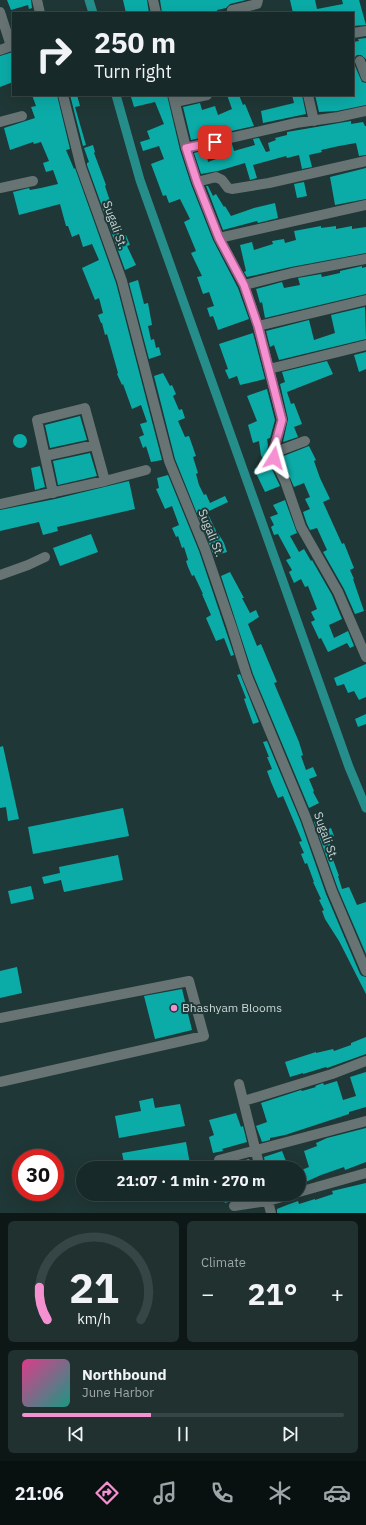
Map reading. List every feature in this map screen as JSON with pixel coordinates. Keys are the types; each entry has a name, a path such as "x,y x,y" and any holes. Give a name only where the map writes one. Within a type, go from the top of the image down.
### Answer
{"street":[{"path":"37,0 40,12"},
{"path":"153,0 156,12"},
{"path":"232,10 257,4 258,0"},
{"path":"0,12 11,46 0,50"},
{"path":"354,33 366,31"},
{"path":"360,61 366,77"},
{"name":"Sugali St.","path":"63,96 81,167 122,281 169,461 205,549 247,676 306,818 332,891 366,970"},
{"path":"199,96 174,99 186,148 197,182 219,238 244,285 258,326 282,420 273,453 274,458 285,481 301,527 338,592 366,657"},
{"path":"308,96 314,120"},
{"path":"186,148 296,123 338,118 366,112"},
{"path":"0,122 22,116"},
{"path":"197,182 216,177 222,180 228,188 232,188 269,183 366,161"},
{"path":"0,188 33,181"},
{"path":"219,238 366,205"},
{"path":"244,285 292,273 366,259"},
{"path":"258,326 366,300"},
{"path":"269,369 366,345"},
{"path":"53,493 37,420 85,408 105,481"},
{"path":"273,453 305,441"},
{"path":"45,456 96,445"},
{"path":"0,504 105,481 146,470"},
{"path":"0,574 28,565 45,557"},
{"path":"0,1018 190,981 204,1036 0,1082"},
{"path":"244,1101 332,1074 366,1061"},
{"path":"240,1084 259,1161"},
{"path":"219,1160 366,1121"},
{"path":"306,1190 366,1173"},
{"path":"234,1206 255,1201"},
{"path":"268,1201 271,1213"}],"building":[{"path":"7,0 31,0 32,8 29,9 28,5 11,10"},
{"path":"123,0 147,0 149,12 126,12"},
{"path":"160,0 246,0 230,4 226,8 217,10 217,12 162,12"},
{"path":"290,0 315,0 317,9 343,4 342,0 359,0 366,25 354,26 354,12 293,12"},
{"path":"366,38 366,59 361,55 357,55 354,58 354,42 359,41 358,39"},
{"path":"12,52 12,82 0,87 0,56"},
{"path":"354,66 362,82 366,83 366,105 337,111 319,112 315,96 355,95"},
{"path":"32,96 57,96 70,149 66,150 74,169 75,168 116,283 162,460 151,462 146,446 143,448 139,437 144,435 140,424 147,422 141,405 132,409 123,384 122,385 117,374 118,373 107,334 105,335 98,315 103,313 99,298 95,300 82,268 99,260 92,244 83,247 79,234 72,237 68,226 66,226 60,204 19,215 13,192 58,184 53,170 46,172 43,163 49,161 41,142 34,144 33,142 10,150 4,128 35,118 31,107 36,106"},
{"path":"70,96 77,96 80,106 75,107 86,145 83,146"},
{"path":"167,96 180,150 191,184 213,240 238,288 249,319 218,330 213,316 210,317 207,308 214,306 209,292 203,294 197,277 202,276 191,253 196,251 184,222 190,219 180,199 169,203 166,195 163,196 151,164 164,159 159,146 143,151 140,142 150,139 147,131 164,124 155,102 134,107 131,97"},
{"path":"227,96 239,96 243,105 245,104 254,126 191,140 183,107 200,103 202,110 215,106 218,115 232,109"},
{"path":"292,96 302,96 306,114 263,123 261,111 294,103"},
{"path":"351,121 351,124 363,122 366,126 366,155 359,156 356,143 339,146 321,150 322,152 309,155 312,167 302,169 299,155 287,158 286,156 253,165 257,178 250,180 245,163 218,171 201,174 194,153 206,150 208,162 224,156 221,147 232,144 234,151 255,145 253,139 259,138 266,152 270,151 268,143 276,140 275,138 287,135 287,132"},
{"path":"93,145 94,153 106,185 105,186 114,213 111,214 121,237 126,235 130,245 127,246 136,265 125,270 87,165 89,162 84,148"},
{"path":"366,168 366,199 335,205 330,177"},
{"path":"304,182 307,196 297,198 294,184"},
{"path":"206,186 208,186 213,196 216,194 231,216 275,203 278,218 258,223 257,221 223,230"},
{"path":"321,226 321,228 336,226 336,229 352,226 352,229 366,227 366,253 247,277 244,272 246,271 240,245 252,242 254,250 273,244 272,241 284,239 285,243 296,240 294,231"},
{"path":"362,266 362,268 366,267 366,294 265,318 262,302 260,303 256,289 282,282 284,288 300,285 298,278 321,274 322,277"},
{"path":"138,280 144,304 148,303 152,325 148,326 151,340 154,339 156,348 159,347 161,355 149,359 129,283"},
{"path":"365,307 366,339 279,360 274,345 270,347 266,331 309,320 314,340 335,333 331,315"},
{"path":"253,333 265,379 240,385 237,376 229,379 225,370 228,369 219,344"},
{"path":"366,352 366,369 359,372 354,355"},
{"path":"327,361 333,374 287,392 291,404 294,403 302,424 294,427 298,437 283,442 288,419 280,384 285,382 282,372"},
{"path":"163,373 170,386 172,385 176,394 173,396 179,410 182,409 185,418 178,421 185,437 189,436 196,456 193,457 198,473 196,474 204,495 206,494 210,503 225,496 228,502 207,512 217,533 224,543 227,552 214,556 175,459 154,376"},
{"path":"267,389 275,420 270,438 267,439 267,454 268,461 280,486 265,492 254,469 265,464 261,455 259,441 253,443 248,425 257,421 247,396"},
{"path":"80,416 87,440 50,448 45,425"},
{"path":"17,434 23,434 27,438 27,444 23,448 17,448 13,444 13,438"},
{"path":"309,446 316,460 314,461 320,478 330,499 323,502 342,544 344,543 354,568 350,570 364,611 355,614 344,589 323,552 327,550 317,528 310,530 307,524 303,512 310,509 305,499 310,497 304,483 294,487 281,457"},
{"path":"90,453 97,476 58,485 53,461"},
{"path":"40,466 45,487 35,490 31,468"},
{"path":"168,475 199,551 234,655 231,656 224,638 216,641 206,618 211,615 203,594 194,575 192,576 188,567 186,561 188,560 184,547 182,548 178,536 176,537 172,528 179,525 172,506 165,509 156,489 159,488 157,478"},
{"path":"129,481 135,509 57,527 58,531 43,535 39,522 0,531 0,510 55,499"},
{"path":"285,500 297,533 290,536 299,552 304,549 311,561 312,560 332,595 342,619 329,625 334,638 348,631 354,646 350,648 347,643 328,652 321,638 319,639 311,622 315,620 311,612 317,609 308,586 305,587 301,579 294,583 289,572 292,570 286,560 291,558 278,534 274,535 271,527 274,525 270,517 278,514 273,505"},
{"path":"91,534 98,552 60,566 53,548"},
{"path":"230,572 250,613 256,610 259,617 248,624 257,646 261,644 277,682 274,683 299,742 303,755 301,756 306,770 313,767 317,776 309,779 314,791 313,792 319,803 309,808 253,674 221,576"},
{"path":"366,664 366,697 359,700 354,691 348,693 344,684 337,686 334,678"},
{"path":"240,674 259,722 253,724 244,699 246,698 237,675"},
{"path":"366,714 366,724 358,727 355,719"},
{"path":"267,741 300,820 326,894 360,974 366,977 366,994 339,941 325,919 322,911 324,910 319,900 321,899 313,882 307,863 305,864 301,854 304,853 299,842 302,841 283,796 278,798 271,782 267,771 272,769 263,742"},
{"path":"3,746 19,819 8,821 6,807 0,808 0,747"},
{"path":"123,808 129,836 33,854 28,827"},
{"path":"320,819 325,830 331,828 334,836 328,839 334,853 331,854 342,889 349,887 357,905 366,902 366,954 338,889 314,822"},
{"path":"118,855 123,880 64,892 61,880 44,884 42,877 60,873 59,867"},
{"path":"31,886 34,899 11,904 8,891"},
{"path":"17,967 22,993 0,998 0,971"},
{"path":"182,989 192,1030 155,1039 144,996"},
{"path":"366,1037 366,1054 327,1068 326,1067 290,1077 285,1062 316,1052 333,1049 334,1051 351,1045 351,1043"},
{"path":"366,1072 366,1107 285,1135 270,1138 270,1140 262,1142 256,1126 267,1122 261,1103 301,1090 316,1087 315,1086 323,1083 324,1085 337,1081 343,1100 356,1096 350,1077"},
{"path":"153,1098 155,1108 180,1104 185,1126 119,1138 115,1116 141,1111 139,1101"},
{"path":"236,1113 241,1127 243,1126 247,1142 213,1153 209,1137 214,1135 209,1120"},
{"path":"366,1128 366,1162 345,1170 344,1167 306,1182 306,1168 309,1167 304,1151 317,1146 316,1143 327,1138"},
{"path":"186,1142 189,1161 124,1161 122,1153"},
{"path":"282,1151 286,1161 265,1161 264,1157"},
{"path":"366,1183 366,1213 277,1213 277,1209 298,1201 299,1204 315,1200 333,1194 332,1191"}],"waterway":[{"path":"89,0 93,12"},
{"path":"116,96 140,180 349,767 366,808"}],"place":[{"name":"Bhashyam Blooms","path":"174,1008"}],"route":[{"path":"215,142 186,148 197,182 219,238 244,285 258,326 282,420 273,453 274,458"}]}
